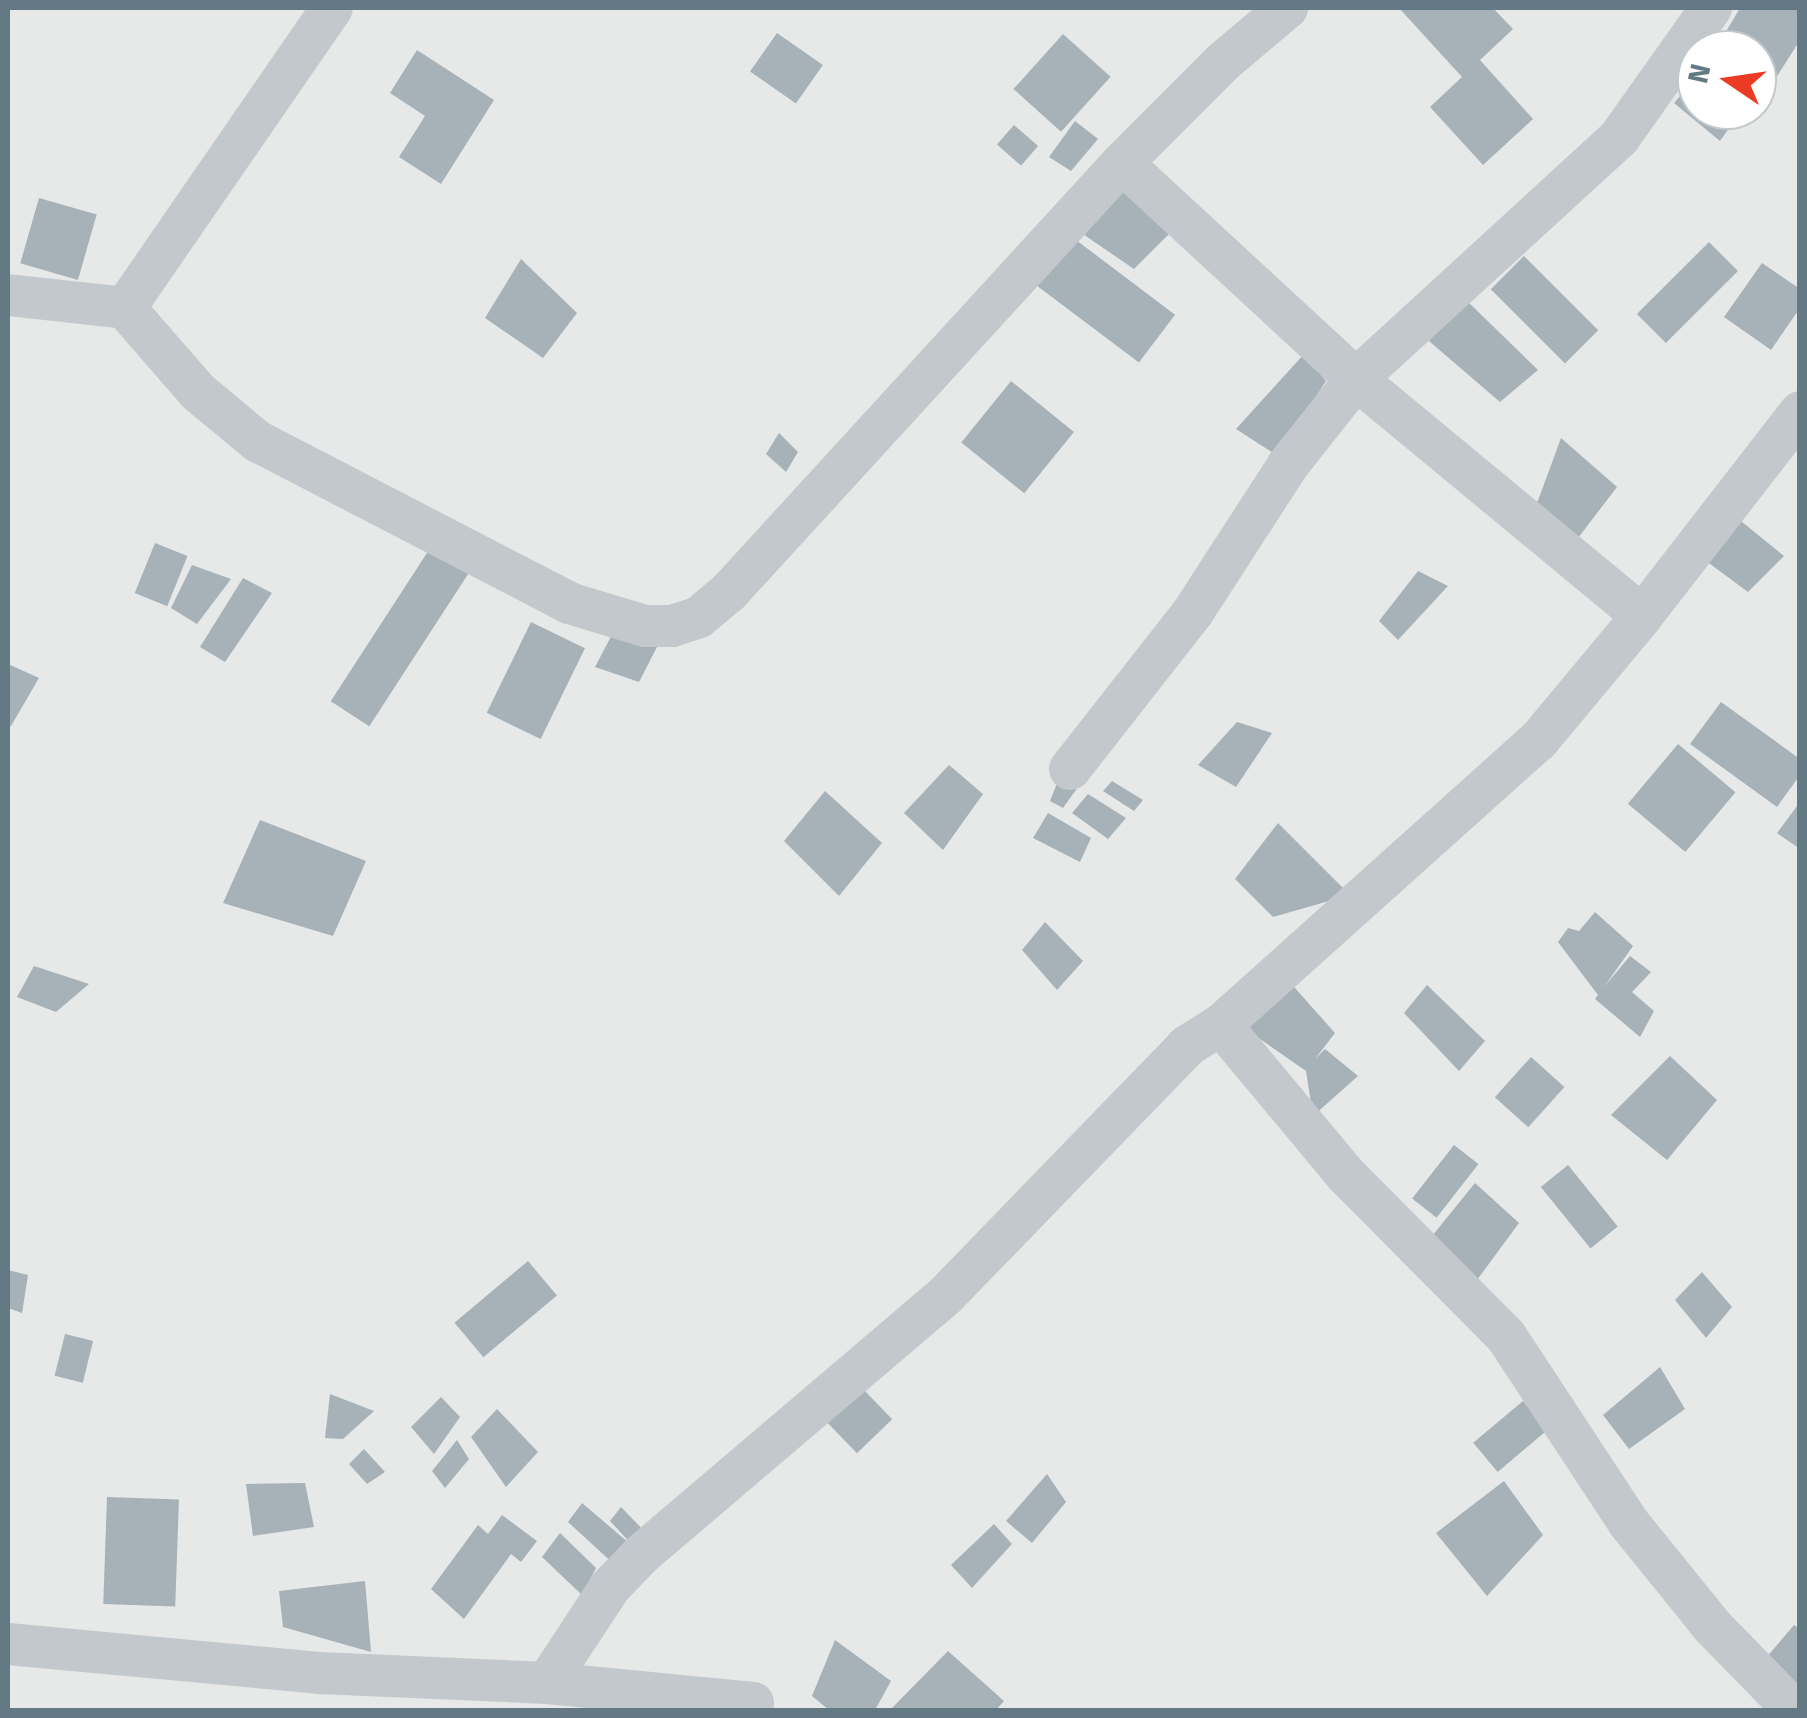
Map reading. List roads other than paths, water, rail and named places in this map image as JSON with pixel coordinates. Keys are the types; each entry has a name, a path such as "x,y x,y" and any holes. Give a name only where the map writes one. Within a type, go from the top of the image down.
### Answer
{"street":[{"path":"125,308 332,8"},
{"path":"8,294 125,308 198,392 258,440 569,604 644,626 672,626 699,616 728,593 1122,163 1223,62 1287,8"},
{"path":"1070,769 1193,612 1288,466 1356,379 1618,138 1711,8"},
{"path":"1122,163 1356,379 1642,616"},
{"path":"547,1684 610,1587 642,1554 946,1295 1187,1046 1221,1024 1538,741 1642,616 1800,412"},
{"path":"1221,1024 1348,1176 1506,1336 1628,1522 1713,1628 1794,1710"},
{"path":"8,1644 319,1672 547,1684 753,1703"}]}
